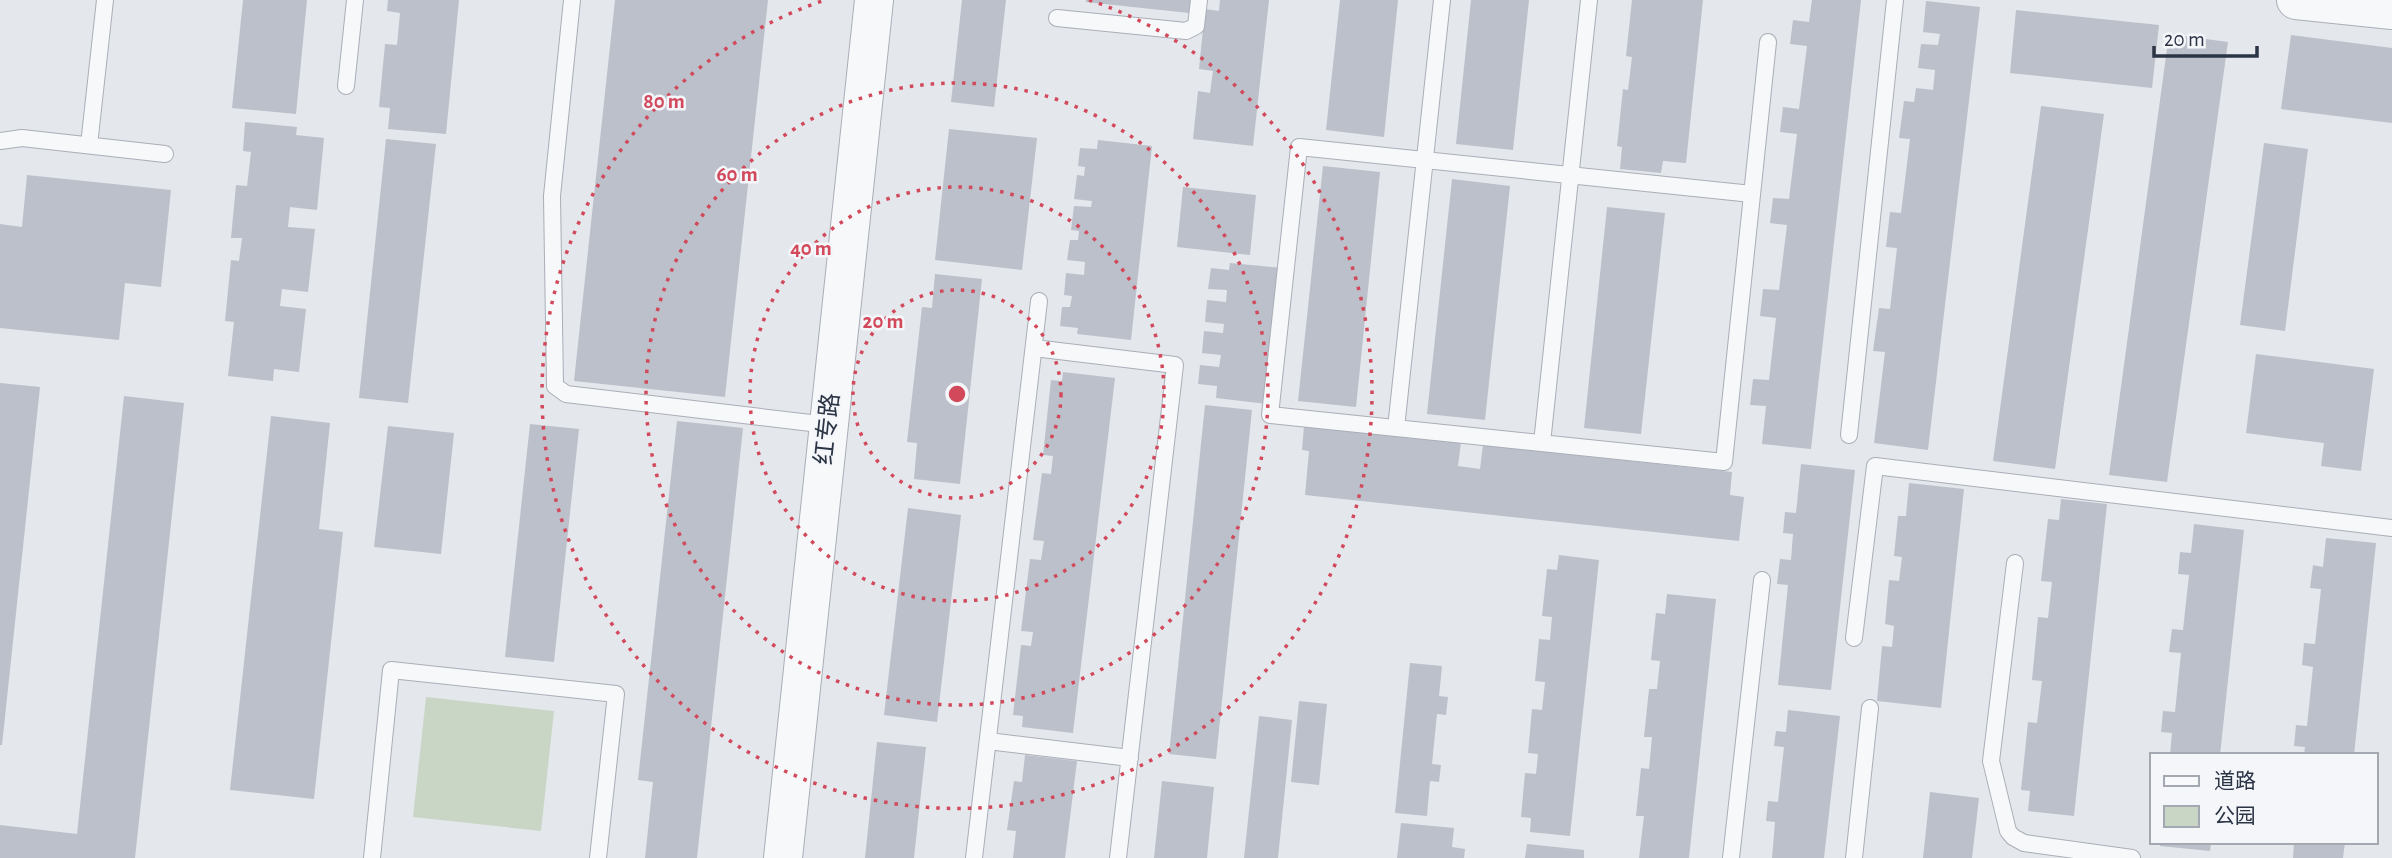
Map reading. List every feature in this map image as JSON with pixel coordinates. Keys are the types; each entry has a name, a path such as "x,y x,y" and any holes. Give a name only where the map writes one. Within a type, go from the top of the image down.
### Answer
{"street":[{"name":"红专路","path":"783,858 874,0"},
{"path":"2296,0 2392,10"}],"lane":[{"path":"89,145 105,0"},
{"path":"346,86 355,0"},
{"path":"572,0 552,196 555,386 566,394 828,425"},
{"path":"1057,18 1186,31 1196,26 1199,0"},
{"path":"1396,428 1442,0"},
{"path":"1542,443 1589,0"},
{"path":"1849,435 1895,0"},
{"path":"1752,194 1298,147 1270,415 1724,463 1768,42"},
{"path":"0,141 22,138 165,153"},
{"path":"974,858 1039,301"},
{"path":"1034,348 1175,365 1118,858"},
{"path":"1854,638 1875,466 2392,528"},
{"path":"2015,563 1991,761 2008,831 2024,844 2132,858"},
{"path":"1731,858 1762,580"},
{"path":"375,858 391,670 616,695 598,858"},
{"path":"1854,858 1870,708"},
{"path":"988,741 1130,758"}],"green space":[{"path":"426,697 554,711 541,831 413,817"}],"building":[{"path":"243,0 307,0 296,114 232,108"},
{"path":"388,0 459,0 446,134 388,129 390,108 379,107 385,44 397,45 400,13 387,11"},
{"path":"615,0 768,0 725,397 574,381"},
{"path":"962,0 1006,0 994,107 951,102"},
{"path":"1086,0 1191,0 1189,13"},
{"path":"1220,0 1269,0 1253,146 1193,139 1198,91 1210,93 1213,71 1199,69 1205,9 1219,11"},
{"path":"1340,0 1398,0 1384,137 1326,130"},
{"path":"1471,0 1529,0 1513,150 1456,144"},
{"path":"1632,0 1703,0 1686,163 1663,161 1661,173 1620,169 1622,147 1617,146 1623,89 1628,90 1632,57 1626,56"},
{"path":"1812,0 1861,0 1811,449 1762,444 1766,406 1750,405 1753,379 1769,380 1776,318 1760,316 1763,289 1779,290 1787,225 1770,223 1773,198 1789,199 1797,134 1780,132 1783,107 1799,109 1807,46 1790,44 1793,20 1809,22"},
{"path":"1926,1 1980,7 1928,450 1874,443 1885,352 1873,351 1879,308 1890,309 1897,248 1886,247 1890,212 1901,213 1910,139 1899,138 1904,101 1914,102 1916,88 1933,90 1935,70 1918,68 1921,44 1938,45 1940,34 1923,32"},
{"path":"2016,10 2159,25 2152,88 2010,73"},
{"path":"2169,34 2228,42 2167,482 2109,475"},
{"path":"2291,35 2392,48 2392,123 2281,109"},
{"path":"2041,106 2104,114 2055,469 1993,461"},
{"path":"245,122 297,127 296,135 324,138 317,210 290,207 288,227 315,229 308,292 282,289 280,306 306,309 299,372 274,369 273,381 228,376 234,322 225,321 231,260 239,261 242,238 231,238 236,185 247,186 251,152 243,151"},
{"path":"949,129 1037,138 1022,270 935,260"},
{"path":"386,139 436,144 408,403 359,398"},
{"path":"1098,140 1152,146 1131,340 1077,334 1078,328 1060,326 1062,307 1070,307 1072,296 1064,295 1066,273 1084,275 1085,262 1067,260 1070,240 1078,240 1079,231 1071,230 1074,206 1091,207 1092,201 1074,199 1077,175 1084,176 1085,167 1078,166 1080,148 1097,149"},
{"path":"2264,143 2308,149 2285,331 2240,325"},
{"path":"1323,166 1380,172 1356,407 1298,401"},
{"path":"27,175 171,190 161,287 125,283 119,340 0,328 0,224 22,227"},
{"path":"1452,179 1510,186 1485,420 1427,414"},
{"path":"1183,187 1256,195 1250,255 1177,247"},
{"path":"1607,207 1665,213 1641,434 1584,428"},
{"path":"1230,263 1282,268 1267,404 1216,398 1217,386 1198,384 1200,365 1219,367 1221,355 1202,353 1204,331 1223,333 1224,324 1205,322 1207,300 1226,302 1227,290 1208,289 1211,268 1229,270"},
{"path":"935,274 982,279 960,484 914,479 917,443 907,442 922,307 932,308"},
{"path":"2256,354 2374,369 2361,471 2321,466 2324,443 2246,433"},
{"path":"1063,372 1115,378 1073,733 1022,727 1023,716 1013,715 1021,645 1031,646 1033,632 1021,631 1030,559 1041,560 1044,541 1033,540 1042,473 1051,474 1053,456 1043,455 1051,380 1062,381"},
{"path":"0,383 40,387 2,745 0,745"},
{"path":"124,396 184,403 135,858 0,858 0,825 77,834"},
{"path":"1205,405 1252,410 1216,759 1169,754"},
{"path":"271,416 330,423 319,529 343,532 314,799 230,790"},
{"path":"677,421 743,428 697,858 645,858 653,782 638,780"},
{"path":"530,424 579,429 554,662 505,657"},
{"path":"388,426 454,433 441,554 374,547"},
{"path":"1304,426 1461,442 1458,466 1480,469 1483,445 1732,472 1730,495 1744,497 1739,541 1305,495 1309,451 1302,450"},
{"path":"1801,464 1855,470 1831,690 1778,685 1788,585 1777,584 1780,559 1791,560 1793,534 1783,533 1785,512 1796,513"},
{"path":"1909,483 1964,489 1941,708 1877,701 1882,646 1892,647 1894,626 1885,624 1889,580 1899,581 1902,557 1894,556 1898,516 1906,516"},
{"path":"2061,499 2107,504 2074,816 2028,811 2030,791 2021,790 2028,722 2037,723 2042,681 2032,680 2038,617 2048,618 2052,582 2041,581 2048,519 2059,520"},
{"path":"908,508 961,515 937,722 884,715"},
{"path":"2194,524 2244,530 2220,753 2170,753 2172,733 2161,732 2163,711 2175,712 2181,653 2169,652 2172,629 2183,630 2189,575 2178,574 2180,552 2191,553"},
{"path":"2326,538 2376,543 2354,753 2304,753 2305,747 2294,746 2296,725 2307,726 2313,667 2302,665 2304,643 2315,644 2321,589 2310,588 2313,565 2323,567"},
{"path":"1559,555 1599,560 1570,836 1530,832 1531,818 1521,817 1525,773 1536,774 1538,754 1528,753 1532,709 1542,710 1545,682 1535,681 1539,639 1550,640 1552,617 1542,616 1547,569 1557,570"},
{"path":"1667,594 1716,599 1689,858 1639,858 1644,816 1636,816 1641,768 1649,769 1652,737 1644,737 1649,689 1657,689 1660,661 1651,660 1656,613 1665,614"},
{"path":"1410,663 1442,666 1439,696 1448,697 1446,715 1437,714 1432,764 1441,765 1439,782 1430,781 1427,816 1395,813"},
{"path":"1299,701 1327,704 1319,785 1291,782"},
{"path":"1788,710 1840,716 1824,858 1772,858 1775,822 1766,821 1768,801 1778,802 1784,747 1774,746 1776,731 1786,732"},
{"path":"1259,716 1292,720 1278,858 1244,858"},
{"path":"877,742 926,747 914,858 865,858"},
{"path":"1025,755 1077,761 1065,858 1013,858 1016,831 1007,830 1014,781 1022,782"},
{"path":"1162,781 1214,787 1207,858 1154,858"},
{"path":"1930,792 1979,798 1972,858 1923,858"},
{"path":"1401,823 1454,828 1452,847 1465,849 1464,858 1397,858"},
{"path":"1527,844 1584,850 1584,858 1525,858"},
{"path":"2160,844 2211,844 2210,851"},
{"path":"2294,844 2345,844 2343,858 2293,858"}]}
